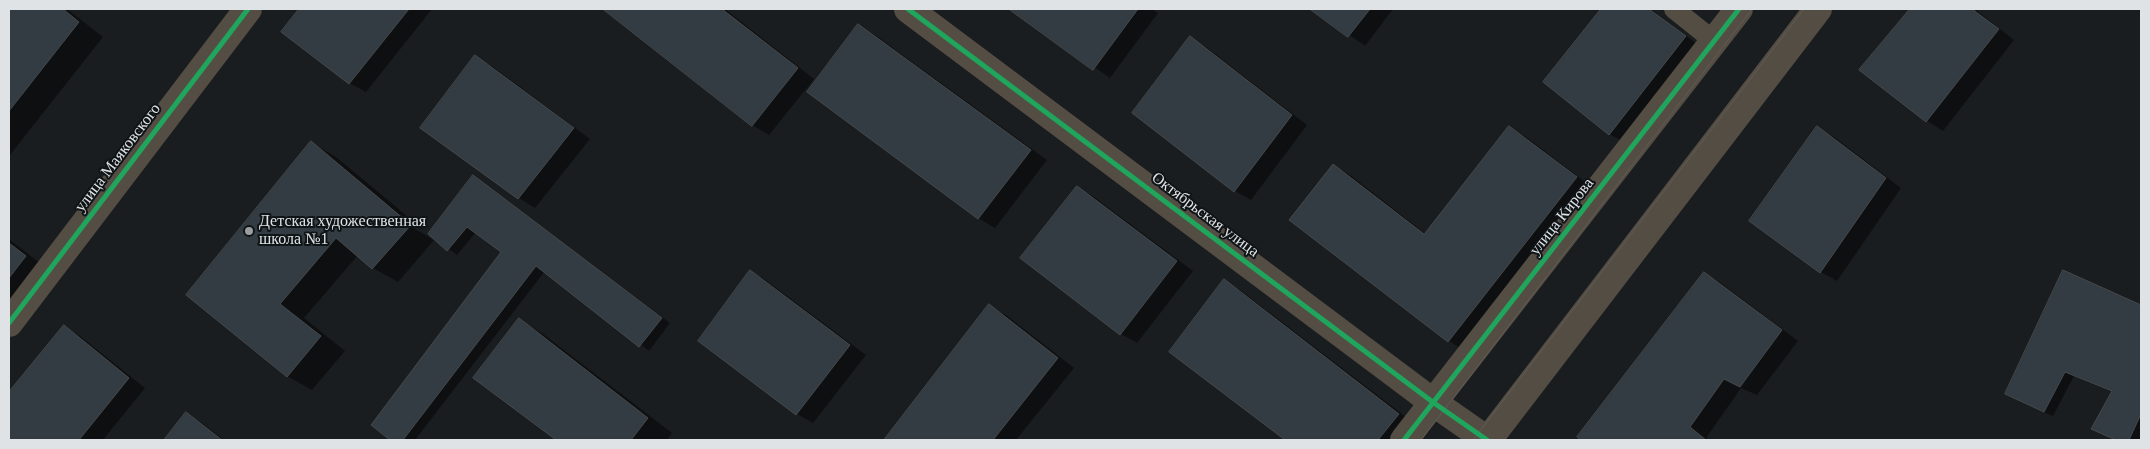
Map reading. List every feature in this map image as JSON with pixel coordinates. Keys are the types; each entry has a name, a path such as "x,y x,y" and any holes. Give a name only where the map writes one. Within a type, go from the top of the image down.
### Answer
{"street":[{"name":"улица Маяковского","path":"9,323 248,9"},
{"name":"Октябрьская улица","path":"908,9 1434,403 1488,440"},
{"name":"улица Кирова","path":"1404,440 1740,9"},
{"path":"1488,440 1818,9"}],"lane":[{"path":"1674,9 1714,41"}],"building":[{"path":"9,9 63,9 79,22 9,111"},
{"path":"299,9 409,9 349,84 281,32"},
{"path":"603,9 722,9 798,68 752,126"},
{"path":"1009,9 1138,9 1093,70"},
{"path":"1310,9 1370,9 1348,37"},
{"path":"1601,9 1649,9 1686,36 1609,135 1543,82"},
{"path":"1910,9 1972,9 1999,29 1926,122 1859,70"},
{"path":"858,24 1031,150 978,219 807,92"},
{"path":"1190,36 1292,115 1234,192 1132,113"},
{"path":"475,55 574,128 518,199 420,128"},
{"path":"1509,126 1577,177 1448,342 1289,220 1333,164 1424,234"},
{"path":"1817,126 1886,178 1820,273 1749,221"},
{"path":"311,141 411,225 372,269 336,238 280,304 321,336 287,377 186,295"},
{"path":"473,175 662,318 639,347 536,266 403,440 390,440 371,425 501,252 467,227 447,251 428,234"},
{"path":"1077,186 1177,261 1120,335 1020,258"},
{"path":"9,243 26,256 9,278"},
{"path":"750,270 850,345 796,415 698,341"},
{"path":"2063,270 2141,305 2141,414 2129,440 2116,440 2091,429 2112,391 2065,372 2044,412 2005,394"},
{"path":"1704,272 1782,330 1740,387 1724,379 1690,427 1706,440 1581,440 1577,437"},
{"path":"1224,279 1399,414 1378,440 1285,440 1169,352"},
{"path":"989,304 1058,358 993,440 884,440"},
{"path":"519,318 648,418 631,440 556,440 473,378"},
{"path":"64,325 129,378 79,440 9,440 9,392"},
{"path":"186,412 222,440 164,440"}],"tram line":[{"path":"1421,440 1752,9"},
{"path":"1473,440 1804,9"}],"cycle path":[{"path":"9,323 248,9"},
{"path":"908,9 1434,403 1487,440"},
{"path":"1404,440 1739,9"}],"place":[{"name":"Детская художественная школа №1","path":"249,231"}]}
